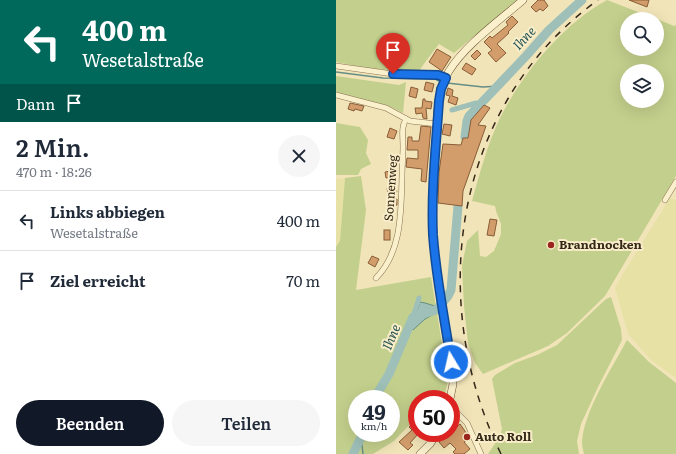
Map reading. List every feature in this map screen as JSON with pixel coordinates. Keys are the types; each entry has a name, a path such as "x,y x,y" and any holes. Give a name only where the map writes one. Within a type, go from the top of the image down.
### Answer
{"main road":[{"path":"452,390 452,373 442,315 433,235 432,197 440,95 444,81 454,65 473,44 523,0"},
{"path":"420,454 431,442"}],"street":[{"path":"336,66 393,74 438,75 444,81"},
{"path":"336,95 386,108 410,121 437,124"},
{"name":"Sonnenweg","path":"376,278 383,271 389,261 396,239 401,212 403,125 406,119"},
{"path":"665,200 676,182"},
{"path":"460,416 467,423 481,454"}],"shaded area":[{"path":"345,178 340,241 336,247 336,179"},
{"path":"670,198 676,200 676,378 652,361 628,334 615,288"}],"green space":[{"path":"336,0 517,0 454,53 439,44 419,71 371,69 336,62"},
{"path":"607,0 638,12 620,12 620,56 664,56 664,22 674,26 676,25 676,176 605,296 567,333 548,346 483,374 475,363 468,343 462,266 467,241 478,230 480,256 486,257 494,251 501,234 501,224 495,206 472,201 491,138 509,101 520,84 545,52 575,22"},
{"path":"336,76 399,85 406,82 403,113 389,106 336,94"},
{"path":"336,123 360,127 368,140 366,153 371,164 361,169 358,175 336,175"},
{"path":"361,176 366,210 356,290 431,277 448,380 446,390 408,390 408,426 400,435 400,390 348,390 348,442 392,442 373,454 336,454 336,247 340,241 345,178"},
{"path":"611,297 621,329 622,340 581,424 577,441 579,454 488,454 500,436 502,429 492,379 495,375 515,363 537,355 557,345 606,299"},
{"path":"627,340 649,362 676,383 676,454 584,454 582,442 584,430 593,403"}],"water":[{"path":"420,302 435,306 436,313 425,319 413,330 412,327"}],"building":[{"path":"538,0 544,0 548,6 543,11 540,9 536,12 531,7"},
{"path":"629,0 649,0 647,7"},
{"path":"512,16 518,22 497,44 506,53 496,62 488,53 492,50 484,42 490,36 492,38 508,25 506,22"},
{"path":"437,49 451,57 442,71 429,62"},
{"path":"477,50 481,54 475,60 471,56"},
{"path":"466,63 476,69 472,75 462,69"},
{"path":"426,82 434,84 432,92 424,90"},
{"path":"411,87 418,89 416,98 409,96"},
{"path":"448,88 453,90 452,96 458,98 456,105 448,102 450,96 446,95"},
{"path":"423,99 425,99 425,101 432,102 431,109 426,108 427,119 423,118 422,113 416,114 415,108 422,108"},
{"path":"350,103 364,106 362,111 348,109"},
{"path":"484,105 490,108 478,125 486,126 463,191 462,206 438,203 439,172 443,144 461,145 463,138 468,138 471,120"},
{"path":"444,124 452,125 450,136 442,134"},
{"path":"421,126 431,127 426,182 421,181 422,169 406,167 407,158 418,159 418,150 407,150 408,137 412,137 412,141 419,141"},
{"path":"390,128 397,131 394,139 387,137"},
{"path":"396,170 397,176 386,178 385,172"},
{"path":"395,186 397,192 388,194 387,188"},
{"path":"397,199 397,205 389,207 387,201"},
{"path":"490,219 497,220 494,236 487,235"},
{"path":"384,230 390,230 390,240 384,240"},
{"path":"372,256 379,259 375,267 368,263"},
{"path":"460,424 467,434 464,437 467,440 464,442 470,449 464,454 455,454 453,452 456,449 450,443 444,448 439,442 460,442"},
{"path":"408,434 408,442 411,442 410,443 413,445 408,450 399,442"}],"waterway":[{"name":"Ihne","path":"465,137 469,116 549,30 582,0"},
{"path":"336,72 383,78 435,79 441,82"},
{"path":"447,83 483,87 499,86"},
{"path":"452,110 476,103 481,104"},
{"name":"Ihne","path":"379,390 389,374 413,317 436,310 451,290 458,206"},
{"path":"413,317 419,298"},
{"path":"359,442 362,445 363,454"},
{"name":"Ihne","path":"353,454 359,442"}],"railway":[{"path":"501,454 477,394 464,332 460,270 467,208 484,148 511,93 549,43 598,0"}],"place":[{"name":"Brandnocken","path":"551,245"},
{"name":"Auto Roll","path":"467,437"}],"route":[{"path":"393,74 438,75 446,78 441,89 439,101 432,197 436,271 442,315 451,362"}]}
